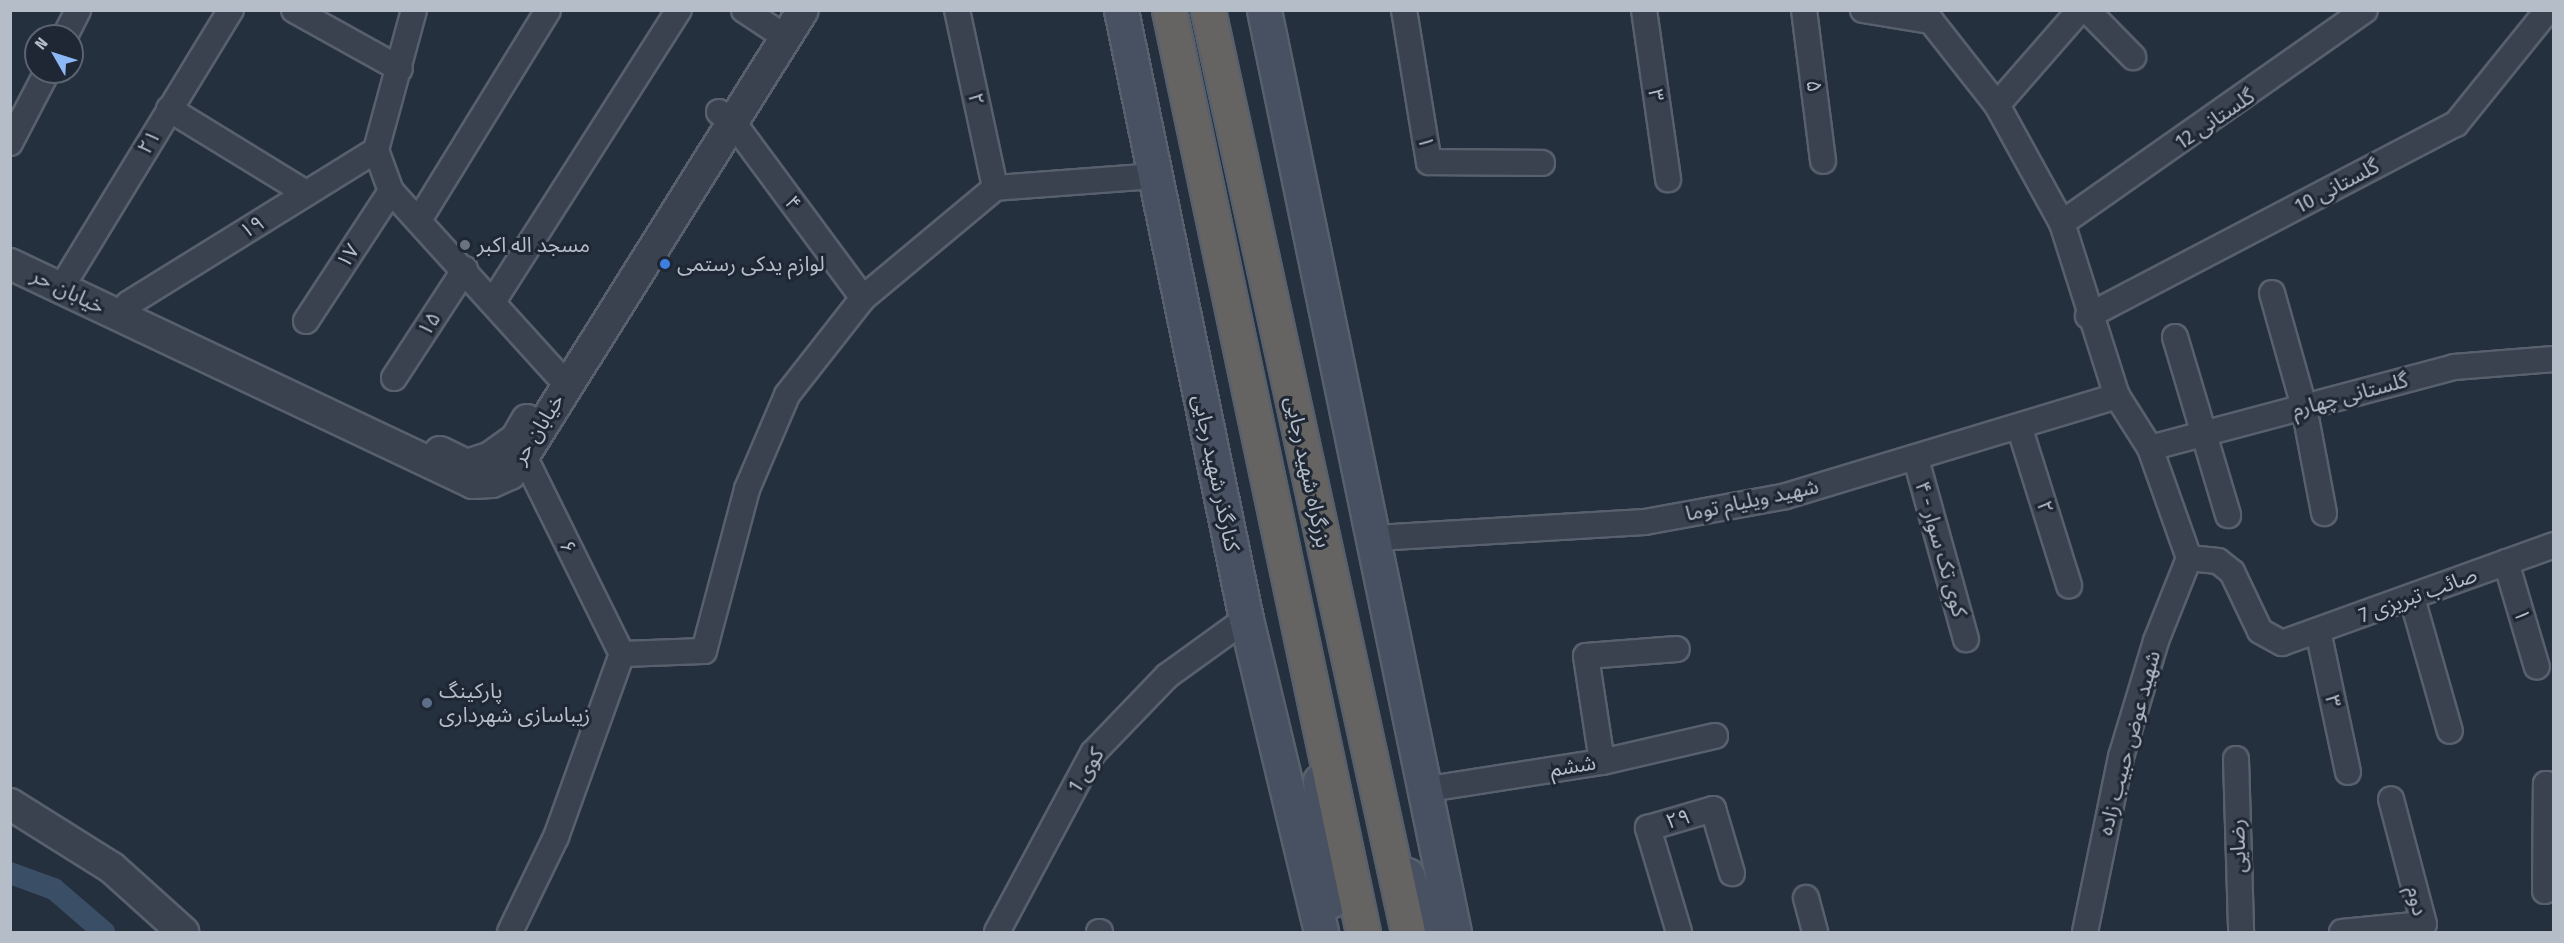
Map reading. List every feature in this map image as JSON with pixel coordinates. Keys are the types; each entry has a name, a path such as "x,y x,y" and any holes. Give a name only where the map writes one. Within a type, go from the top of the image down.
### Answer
{"highway":[{"name":"بزرگراه شهید رجایی","path":"1169,10 1363,933"},
{"name":"بزرگراه شهید رجایی","path":"1208,10 1408,933"}],"main road":[{"name":"کنارگذر شهید رجایی","path":"1121,10 1246,619 1322,933"},
{"path":"1264,10 1429,789 1454,933"},
{"path":"1310,678 1334,933"},
{"path":"1381,803 1427,933"}],"street":[{"path":"71,24 78,10"},
{"name":"۲۱","path":"69,275 231,10"},
{"path":"294,10 400,69"},
{"path":"414,10 400,69 376,150 391,191 494,300 560,378"},
{"path":"419,220 548,10"},
{"path":"494,300 679,10"},
{"path":"744,10 780,26"},
{"name":"خیابان حر","path":"10,264 473,483 510,474 520,448 560,378 780,26 803,10"},
{"name":"۲","path":"957,10 994,188"},
{"name":"۱","path":"1404,10 1429,162 1542,163"},
{"name":"۳","path":"1644,10 1668,179"},
{"name":"۵","path":"1804,10 1823,162"},
{"path":"1863,10 1934,16 1996,105 2062,224 2088,316 2116,396 2150,448 2189,558"},
{"path":"1996,105 2080,10"},
{"path":"2087,10 2133,57"},
{"name":"گلستانی 12","path":"2062,224 2365,10"},
{"name":"گلستانی 10","path":"2088,316 2456,124 2548,10"},
{"path":"10,143 17,116 39,84"},
{"path":"169,109 306,193"},
{"name":"۴","path":"725,116 863,298"},
{"name":"۱۹","path":"128,304 376,150"},
{"path":"510,933 556,837 622,654 704,651 747,489 787,395 863,298 994,188 1155,176"},
{"name":"۱۷","path":"306,321 391,191"},
{"name":"خیابان حر","path":"10,249 467,465 520,448"},
{"name":"۱۵","path":"394,378 465,269"},
{"path":"2272,293 2304,407 2324,513"},
{"path":"2175,337 2228,515"},
{"name":"گلستانی چهارم","path":"2150,448 2454,367 2553,359"},
{"name":"شهید ویلیام توما","path":"1376,538 1645,522 1785,496 2020,429 2116,396"},
{"name":"۲","path":"2020,429 2069,585"},
{"name":"۶","path":"520,448 622,654"},
{"name":"۴ - کوی تک سوار","path":"1916,459 1966,639"},
{"name":"صائب تبریزی 7","path":"2189,558 2218,561 2232,572 2260,631 2282,643 2412,598 2553,545"},
{"name":"شهید عوض حبیب زاده","path":"2085,933 2121,757 2156,641 2189,558"},
{"name":"۱","path":"2506,562 2537,667"},
{"path":"2412,598 2450,731"},
{"name":"کوی 1","path":"997,933 1093,753 1167,676 1246,619"},
{"name":"۳","path":"2318,631 2348,772"},
{"path":"1602,762 1586,656 1677,649"},
{"name":"ششم","path":"1429,789 1602,762 1716,736"},
{"name":"رضایی","path":"2236,759 2241,933"},
{"path":"2545,891 2546,784 2553,786"},
{"name":"دوم","path":"2342,933 2424,924 2391,799"},
{"path":"10,804 112,868 183,933"},
{"name":"۲۹","path":"1679,933 1648,828 1713,809 1732,873"},
{"path":"1806,898 1815,933"}],"waterway":[{"path":"10,873 54,889 104,932"}],"place":[{"name":"مسجد اله اکبر","path":"465,245"},
{"name":"لوازم یدکی رستمی","path":"665,264"},
{"name":"پارکینگ زیباسازی شهرداری","path":"427,703"}]}
